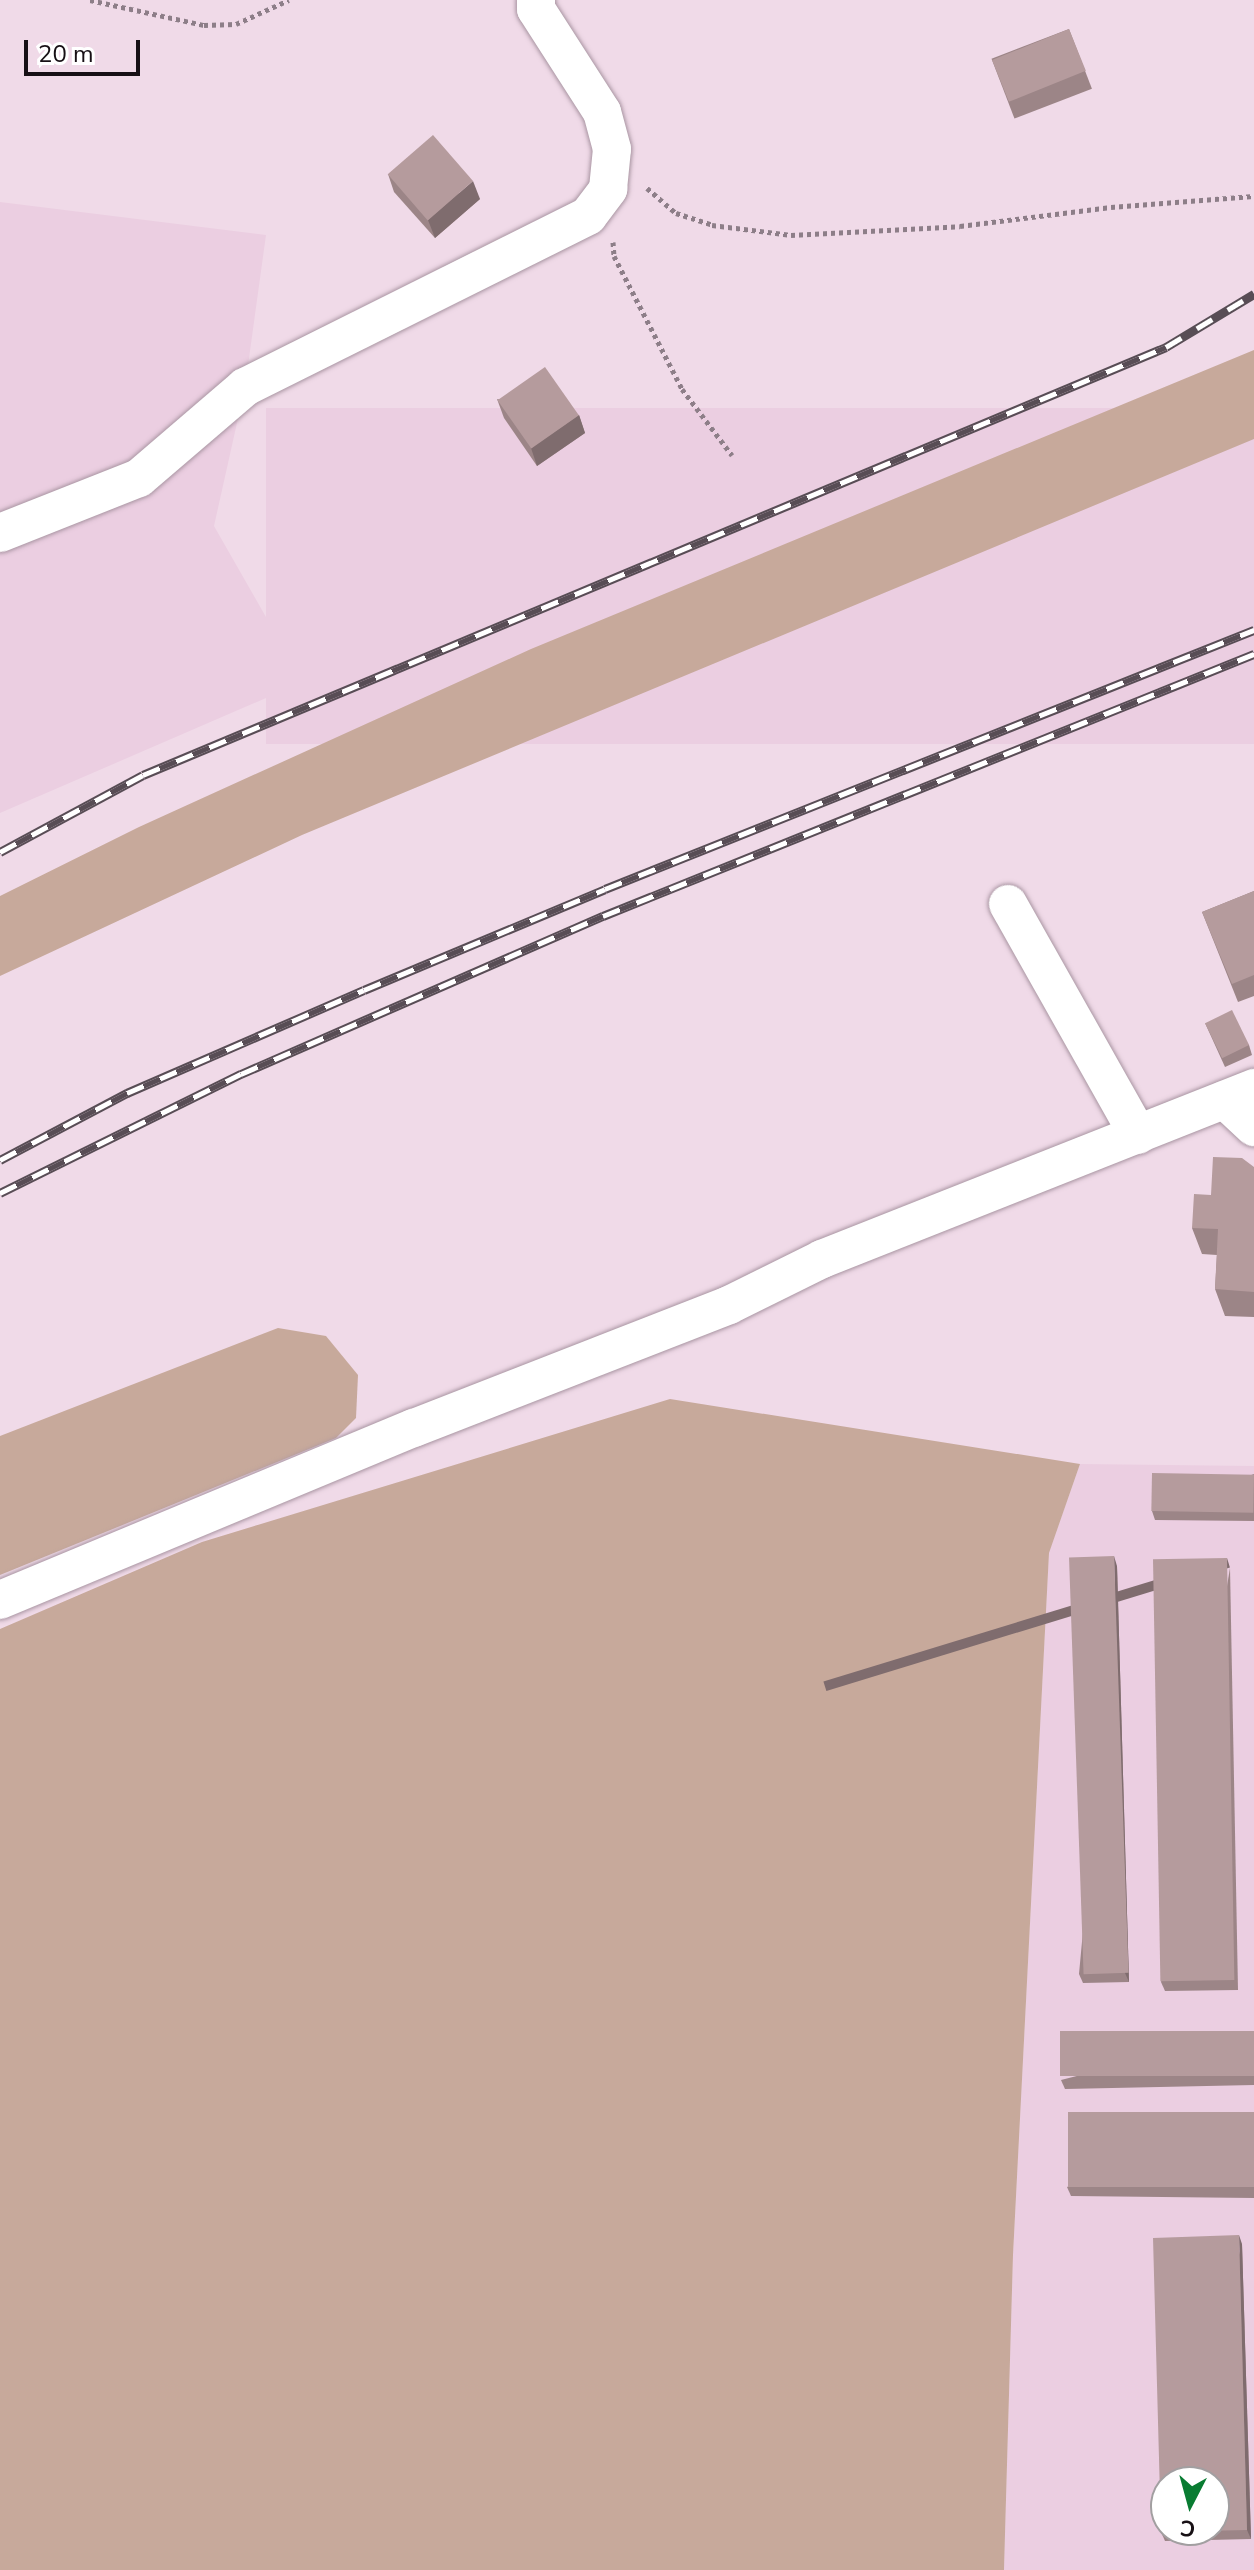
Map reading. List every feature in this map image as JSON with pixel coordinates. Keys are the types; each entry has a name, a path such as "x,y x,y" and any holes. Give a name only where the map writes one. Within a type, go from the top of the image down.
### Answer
{"street":[{"path":"0,533 139,478 245,387 588,216 608,189 612,149 602,112 536,9 536,0"},
{"path":"1008,904 1138,1135"},
{"path":"0,1600 414,1428 689,1322 822,1259 1240,1094 1254,1127"}],"path":[{"path":"90,0 204,25 236,24 289,0"},
{"path":"612,149 645,186 676,213 712,225 791,235 960,226 1111,207 1254,196"},
{"path":"608,189 614,256 682,389 732,455"}],"shaded area":[{"path":"0,202 266,235 245,387 214,526 303,682 0,813"},
{"path":"1254,350 1254,439 302,835 0,976 0,896 139,827 531,649"},
{"path":"266,408 1254,408 1254,744 266,744"},
{"path":"278,1328 326,1336 358,1375 356,1418 336,1438 0,1575 0,1436"},
{"path":"670,1399 1080,1464 1049,1553 1013,2255 1004,2570 0,2570 0,1629 202,1542"},
{"path":"1080,1464 1254,1466 1254,2570 1004,2570 1013,2255 1049,1552"}],"building":[{"path":"1069,29 1086,71 1009,102 992,60"},
{"path":"433,135 473,181 428,220 388,174"},
{"path":"545,367 579,415 531,449 497,400"},
{"path":"1254,891 1254,975 1232,984 1202,912"},
{"path":"1232,1010 1249,1045 1222,1058 1205,1023"},
{"path":"1213,1157 1242,1158 1254,1167 1254,1292 1215,1289 1218,1229 1192,1228 1194,1194 1211,1195"},
{"path":"1152,1473 1254,1475 1253,1513 1151,1511"},
{"path":"1114,1556 1129,1973 1084,1974 1069,1558"},
{"path":"1227,1558 1234,1980 1160,1981 1153,1559"},
{"path":"1060,2031 1254,2031 1254,2076 1060,2076"},
{"path":"1068,2112 1254,2112 1254,2187 1068,2187"},
{"path":"1239,2235 1247,2530 1230,2530 1230,2466 1159,2466 1153,2238"}],"railway":[{"path":"0,852 143,775 1166,347 1254,294"},
{"path":"0,1160 127,1093 364,990 605,889 1254,630"},
{"path":"0,1193 241,1074 603,916 1254,654"}]}
